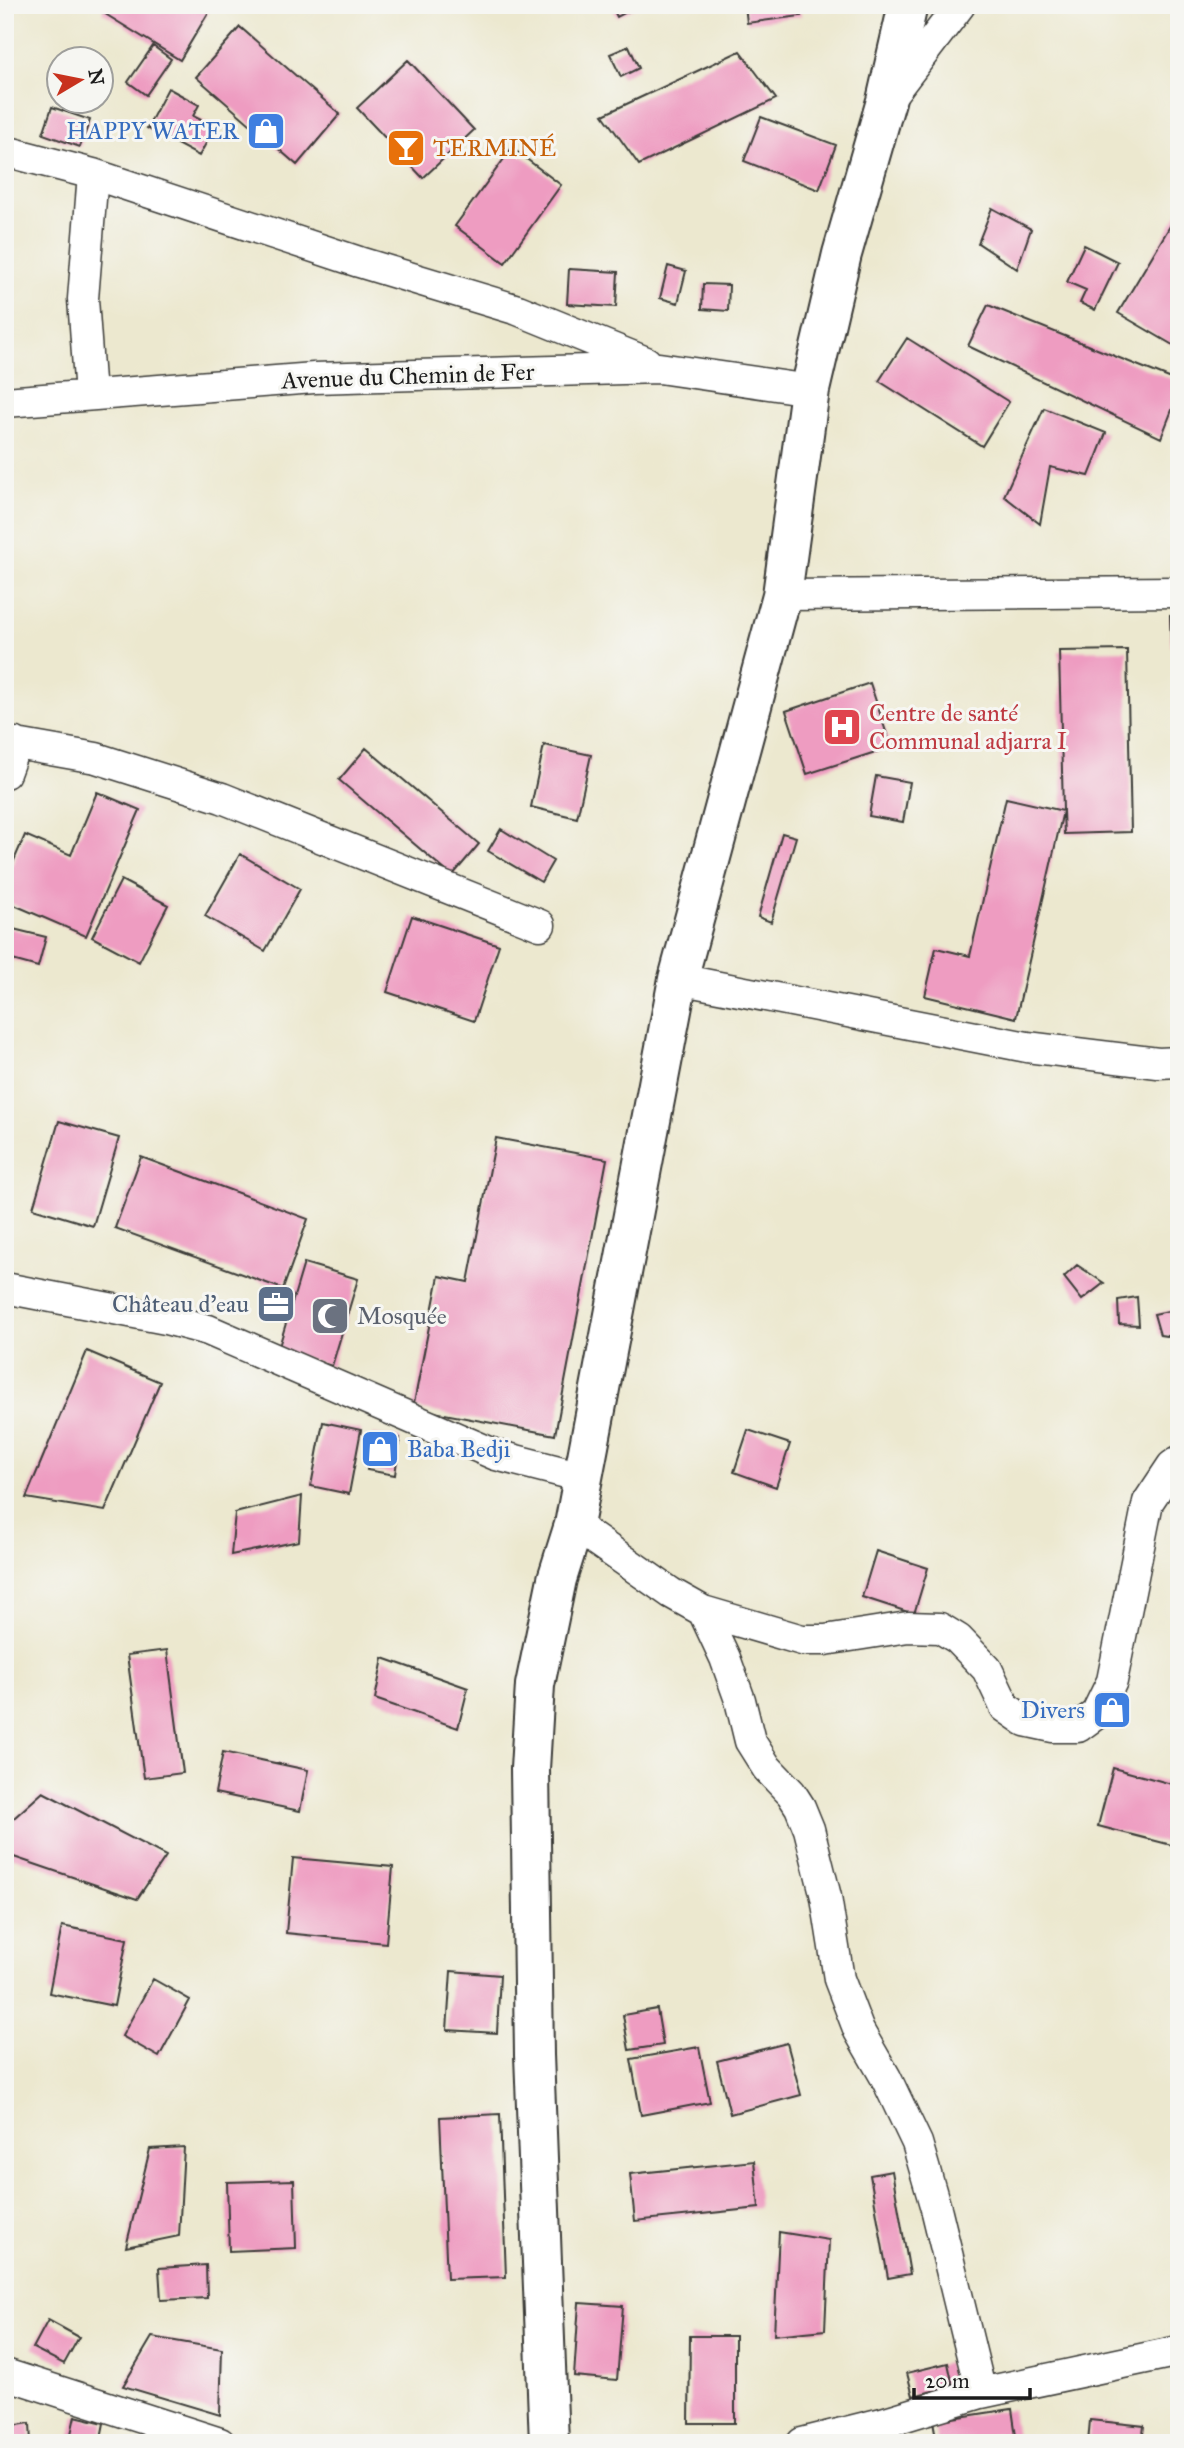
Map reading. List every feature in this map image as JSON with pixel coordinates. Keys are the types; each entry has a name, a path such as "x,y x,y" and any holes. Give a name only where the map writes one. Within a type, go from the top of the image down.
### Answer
{"main road":[{"path":"548,2443 534,2055 530,1769 535,1685 556,1579 573,1525 678,979 782,594 810,390 842,254 886,101 908,5"}],"street":[{"path":"886,101 960,5"},
{"path":"5,151 93,174 359,262 518,310 659,368"},
{"path":"90,395 83,299 93,174"},
{"name":"Avenue du Chemin de Fer","path":"5,402 314,378 659,368 810,390"},
{"path":"782,594 1179,592"},
{"path":"5,773 11,743 96,758 222,799 540,925"},
{"path":"678,979 1027,1047 1158,1063 1179,1062"},
{"path":"5,1288 166,1319 208,1330 496,1455 582,1477"},
{"path":"573,1525 671,1593 703,1611 802,1640 825,1640 908,1628 940,1628 958,1639 987,1669 1005,1707 1025,1721 1053,1727 1078,1727 1096,1714 1112,1681 1147,1502 1172,1466 1179,1461"},
{"path":"703,1611 725,1658 740,1700 750,1741 767,1768 791,1793 809,1829 826,1897 839,1979 859,2031 886,2078 917,2143 937,2211 981,2393"},
{"path":"802,2443 882,2423 981,2393 1179,2351"},
{"path":"5,2374 220,2443"}],"building":[{"path":"106,5 213,5 180,60 102,12"},
{"path":"611,5 640,5 617,17"},
{"path":"745,5 758,5 758,8 799,5 801,16 747,23"},
{"path":"240,27 340,114 297,165 196,77"},
{"path":"153,46 171,59 146,95 128,82"},
{"path":"629,46 639,68 621,77 610,54"},
{"path":"740,51 776,99 639,165 603,115"},
{"path":"408,60 474,130 423,178 357,108"},
{"path":"168,88 199,105 193,116 215,127 199,156 147,128"},
{"path":"49,116 78,116 90,120 80,147 43,134"},
{"path":"761,117 836,145 819,190 744,161"},
{"path":"512,148 561,185 505,263 455,226"},
{"path":"992,208 1031,229 1017,269 978,243"},
{"path":"1179,211 1179,347 1178,348 1118,313"},
{"path":"1084,245 1118,262 1095,310 1080,303 1086,290 1067,282"},
{"path":"668,266 686,271 678,303 660,298"},
{"path":"569,269 618,272 616,307 567,304"},
{"path":"703,284 729,285 728,311 702,309"},
{"path":"988,305 1179,382 1179,392 1161,438 968,346"},
{"path":"907,338 1009,402 982,446 879,381"},
{"path":"1044,408 1106,433 1089,476 1050,467 1040,524 1004,496"},
{"path":"1179,615 1179,646 1171,647 1170,616"},
{"path":"1127,650 1131,832 1064,834 1059,651"},
{"path":"870,683 891,747 807,774 786,711"},
{"path":"544,745 591,755 577,818 531,807"},
{"path":"366,748 479,844 452,876 339,780"},
{"path":"876,776 910,782 903,822 869,816"},
{"path":"97,792 140,810 86,936 5,901 5,881 25,835 71,855"},
{"path":"1006,798 1063,811 1016,1018 925,996 936,948 970,956"},
{"path":"501,829 553,861 541,882 488,851"},
{"path":"782,833 796,837 771,922 758,917"},
{"path":"240,854 300,889 265,951 205,916"},
{"path":"121,880 168,905 139,962 92,937"},
{"path":"412,916 499,945 474,1021 387,992"},
{"path":"5,927 46,937 38,967 5,958"},
{"path":"59,1121 119,1138 93,1226 33,1208"},
{"path":"496,1138 607,1159 555,1435 413,1408 439,1276 468,1282"},
{"path":"141,1157 308,1219 283,1289 115,1228"},
{"path":"304,1263 358,1279 332,1366 278,1350"},
{"path":"1077,1265 1104,1283 1082,1300 1064,1277"},
{"path":"1137,1297 1139,1325 1119,1324 1118,1300"},
{"path":"1177,1309 1174,1337 1160,1335 1154,1314"},
{"path":"87,1351 160,1382 105,1511 26,1498"},
{"path":"323,1422 361,1430 349,1494 311,1486"},
{"path":"748,1430 790,1444 776,1487 734,1472"},
{"path":"373,1434 400,1438 395,1475 367,1470"},
{"path":"302,1496 299,1541 231,1555 235,1513"},
{"path":"876,1551 928,1568 914,1614 862,1597"},
{"path":"167,1650 183,1773 144,1778 127,1655"},
{"path":"383,1658 468,1688 458,1728 375,1699"},
{"path":"223,1752 308,1770 300,1811 215,1793"},
{"path":"1113,1768 1179,1786 1179,1847 1098,1826"},
{"path":"43,1792 166,1856 137,1899 5,1854 5,1826"},
{"path":"293,1858 393,1867 386,1943 286,1933"},
{"path":"62,1926 127,1939 114,2006 49,1993"},
{"path":"451,1971 500,1975 497,2033 447,2030"},
{"path":"5,1972 14,1975 8,2003 5,2003"},
{"path":"153,1979 190,2000 159,2057 122,2036"},
{"path":"657,2009 663,2045 629,2050 623,2015"},
{"path":"787,2043 801,2095 730,2114 717,2061"},
{"path":"699,2047 710,2102 641,2115 631,2059"},
{"path":"500,2114 506,2277 447,2279 440,2117"},
{"path":"184,2147 179,2236 126,2247 150,2149"},
{"path":"754,2161 759,2208 635,2221 630,2174"},
{"path":"892,2171 910,2274 888,2278 870,2175"},
{"path":"294,2180 296,2248 229,2251 227,2182"},
{"path":"779,2232 829,2240 825,2330 774,2335"},
{"path":"206,2265 207,2298 161,2300 159,2268"},
{"path":"579,2303 623,2306 617,2380 574,2376"},
{"path":"48,2320 79,2337 64,2364 33,2348"},
{"path":"690,2336 735,2336 735,2423 689,2423"},
{"path":"152,2337 222,2349 220,2415 123,2386"},
{"path":"948,2363 953,2386 913,2396 907,2373"},
{"path":"1012,2409 1017,2443 937,2443 933,2421"},
{"path":"75,2416 104,2423 100,2443 69,2443"},
{"path":"1090,2420 1144,2426 1142,2443 1088,2443"},
{"path":"30,2423 31,2443 5,2443 5,2427"}],"place":[{"name":"HAPPY WATER","path":"266,131"},
{"name":"TERMINÉ","path":"406,148"},
{"name":"Centre de santé Communal adjarra I","path":"842,727"},
{"name":"Château d'eau","path":"276,1304"},
{"name":"Mosquée","path":"330,1316"},
{"name":"Baba Bedji","path":"380,1449"},
{"name":"Divers","path":"1112,1710"}]}
